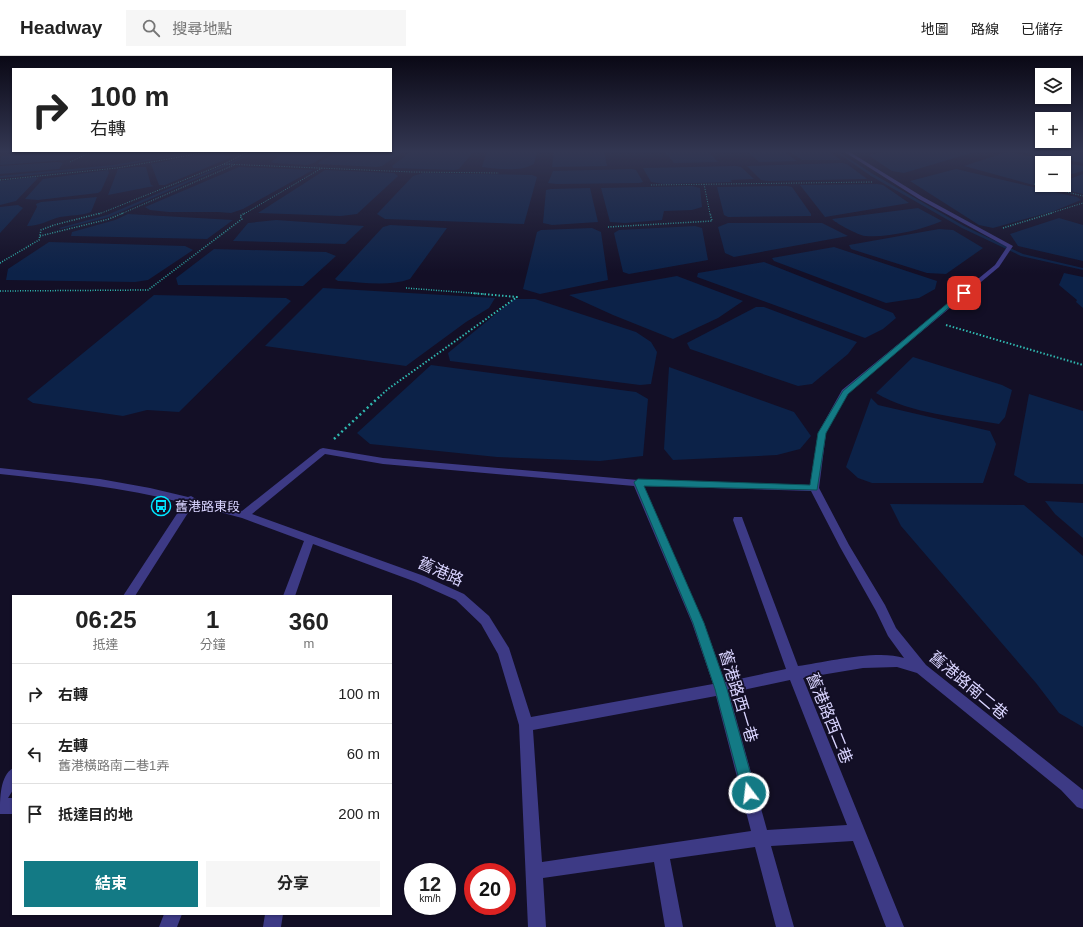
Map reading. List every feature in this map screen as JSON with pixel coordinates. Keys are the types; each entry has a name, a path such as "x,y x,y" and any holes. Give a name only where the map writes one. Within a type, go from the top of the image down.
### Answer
{"street":[{"path":"244,514 323,451 383,461 638,482 814,488 822,433 845,392 997,266 1008,250 988,233 910,192"},
{"path":"0,471 100,482 150,490 191,500 131,595"},
{"name":"舊港路西一巷","path":"638,482 698,623 721,689 785,927"},
{"name":"舊港路南二巷","path":"814,488 845,547 881,609 892,632 921,669 1066,784 1083,802"},
{"name":"舊港路","path":"191,500 244,514 420,580 460,597 485,620 504,652 526,725 537,927"},
{"name":"舊港路西二巷","path":"738,520 794,673 895,927"},
{"path":"289,595 310,538"},
{"path":"526,725 721,689 794,673 863,662 897,661 921,669"},
{"path":"0,796 12,778"},
{"path":"0,806 12,806"},
{"path":"535,871 761,838 857,833"},
{"path":"661,853 674,927"},
{"path":"168,927 173,915"},
{"path":"272,927 274,915"}],"path":[{"path":"0,263 39,240 41,230 54,225 96,215 155,192"},
{"path":"40,236 109,219 173,192"},
{"path":"0,291 148,290 242,219 240,216 282,192"},
{"path":"608,227 712,221 706,192"},
{"path":"1065,192 1083,196"},
{"path":"988,233 1083,203"},
{"path":"323,451 388,388 517,297 406,288"},
{"path":"930,320 1083,365"}],"water":[{"path":"0,192 25,192 16,201 0,205"},
{"path":"32,192 100,192 38,200 25,199"},
{"path":"109,192 125,192 108,195"},
{"path":"181,192 274,192 243,209 231,213 169,212 150,210 145,207"},
{"path":"291,192 381,192 357,214 341,216 258,213"},
{"path":"398,192 533,192 524,224 385,219 377,214"},
{"path":"546,192 591,192 598,222 552,225 543,223"},
{"path":"602,192 700,192 702,207 692,210 664,211 662,220 625,223 610,222"},
{"path":"718,192 795,192 811,216 728,217 724,215"},
{"path":"805,192 893,192 909,203 825,217"},
{"path":"927,192 1055,192 1077,197 1081,200 1054,211 993,228 979,225"},
{"path":"1073,192 1083,192 1083,194"},
{"path":"97,197 91,212 80,215 60,217 40,224 27,226 37,207 36,204 41,202"},
{"path":"18,205 23,208 0,233 0,207"},
{"path":"918,208 942,221 904,233 883,236 865,236 858,234 832,219"},
{"path":"128,214 233,220 207,239 71,236 72,232 115,220"},
{"path":"1059,218 1083,225 1083,261 1018,246 1010,234"},
{"path":"276,220 364,226 345,244 233,241 248,223"},
{"path":"728,223 822,223 848,236 734,257 725,253 718,227"},
{"path":"390,225 447,228 410,279 393,283 365,283 338,281 335,279 383,227"},
{"path":"695,226 702,228 708,260 629,274 623,272 614,233 619,230"},
{"path":"592,228 601,232 608,280 540,294 523,289 537,232 541,230"},
{"path":"939,229 953,230 983,248 946,274 927,273 851,249 849,245"},
{"path":"49,242 185,246 193,250 148,280 135,282 6,280 8,269"},
{"path":"834,247 937,281 935,289 919,298 886,303 774,261 772,258"},
{"path":"214,249 326,252 336,256 303,286 178,285 176,278"},
{"path":"764,262 893,313 896,318 883,329 865,338 697,277 698,273"},
{"path":"1064,273 1083,277 1083,308 1076,302 1077,300 1059,285"},
{"path":"677,276 743,301 718,318 673,339 613,315 569,295"},
{"path":"323,288 495,298 489,308 466,322 406,366 265,346"},
{"path":"154,295 286,298 291,301 179,412 147,410 123,416 33,403 27,399"},
{"path":"514,299 535,299 636,332 651,342 657,352 651,384 640,385 450,361 448,353"},
{"path":"756,307 764,307 857,342 848,354 812,384 798,386 690,349 687,343"},
{"path":"913,357 1002,385 1012,390 1005,417 999,424 936,414 904,406 876,393"},
{"path":"431,365 636,392 648,399 643,456 600,461 497,457 370,444 357,433"},
{"path":"669,367 794,412 811,436 800,449 777,455 673,460 664,449"},
{"path":"1029,394 1083,411 1083,484 1028,483 1014,475"},
{"path":"871,398 878,405 990,431 996,444 983,483 872,483 858,478 846,467"},
{"path":"1045,501 1083,503 1083,538 1055,514"},
{"path":"890,504 1024,505 1083,556 1083,727 1059,713 1036,683 901,526"}],"waterway":[{"path":"61,228 108,216 165,192"},
{"path":"901,192 963,227 1022,255 1083,269"}],"place":[{"name":"舊港路東段","path":"161,506"}],"route":[{"path":"749,793 721,689 698,623 638,482 814,488 822,433 845,392 964,293"}]}
